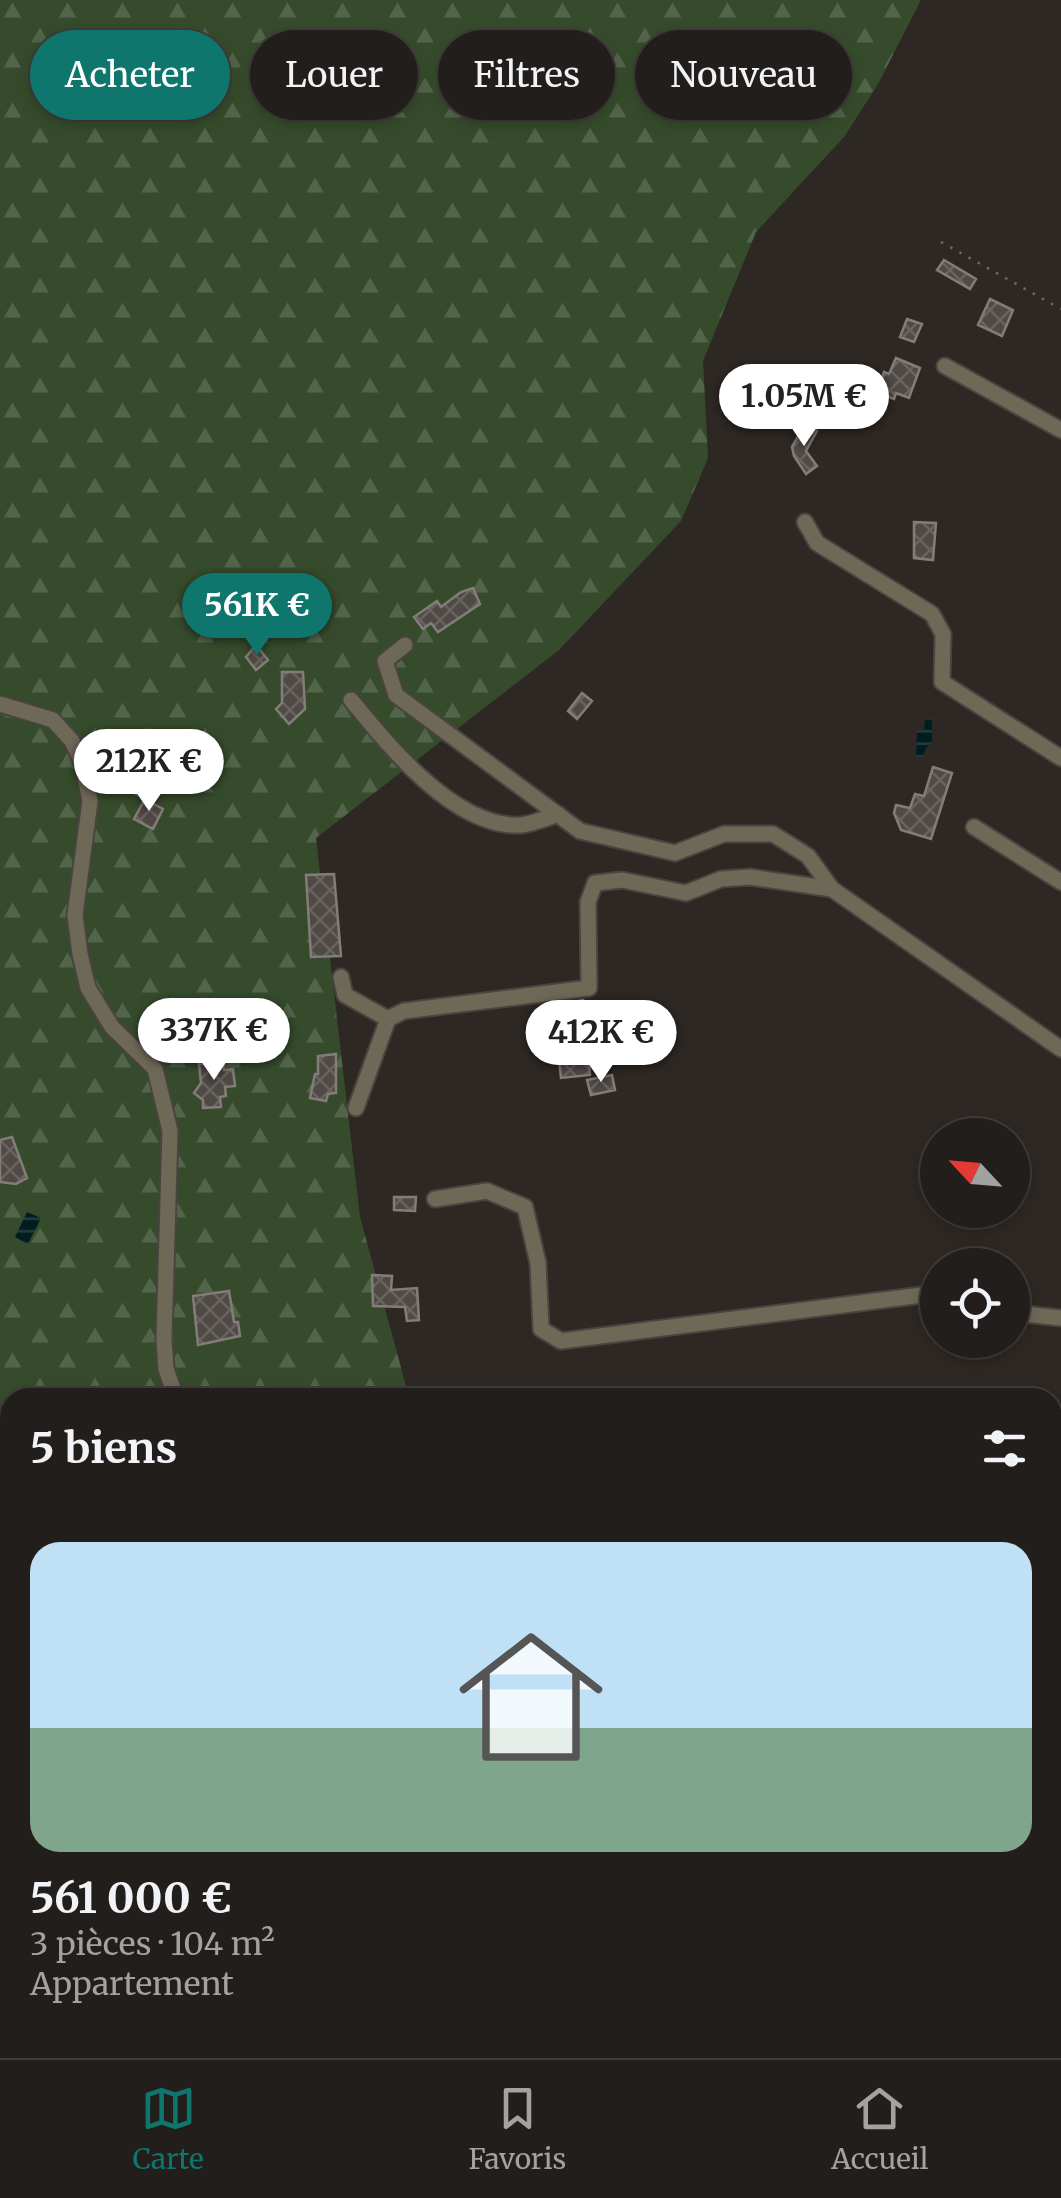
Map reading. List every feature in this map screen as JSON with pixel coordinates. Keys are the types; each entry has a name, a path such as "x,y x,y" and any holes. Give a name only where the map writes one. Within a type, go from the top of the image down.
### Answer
{"street":[{"path":"945,366 1061,430"},
{"path":"805,522 817,543 932,614 943,634 942,682 1061,758"},
{"path":"405,645 385,662 396,695 580,831 676,853 724,834 773,834 808,856 832,889 1061,1049"},
{"path":"351,700 394,752 436,791 481,817 520,825 558,814"},
{"path":"0,704 52,720 72,741 82,762 90,801 75,915 88,988 112,1027 155,1069 170,1132 164,1339 166,1369 173,1388"},
{"path":"974,827 1061,882"},
{"path":"356,1108 388,1019 404,1012 589,988 588,902 595,883 622,880 686,893 721,879 750,877 832,889"},
{"path":"341,978 345,995 388,1019"},
{"path":"434,1199 487,1190 525,1206 538,1262 541,1330 561,1341 920,1294"},
{"path":"1030,1315 1061,1318"}],"path":[{"path":"941,242 1061,309"}],"green space":[{"path":"0,0 921,0 878,84 844,137 756,232 703,361 708,458 681,521 559,650 316,838 360,1217 407,1388 0,1388"}],"water":[{"path":"925,719 932,719 932,743 925,749 924,758 916,757 917,731 924,730"},
{"path":"27,1212 41,1218 28,1244 15,1237"}],"building":[{"path":"944,260 976,279 970,289 937,270"},
{"path":"990,299 1013,310 1002,336 978,325"},
{"path":"907,319 922,324 914,342 900,337"},
{"path":"896,358 920,368 909,398 896,393 894,399 876,393 884,372 889,374"},
{"path":"805,424 817,431 806,451 817,466 806,474 792,447"},
{"path":"914,522 936,523 933,560 914,558"},
{"path":"473,588 480,604 438,632 431,623 423,629 414,617 437,601 441,607"},
{"path":"256,645 268,660 256,670 246,657"},
{"path":"282,672 303,672 305,709 289,724 276,709 282,703"},
{"path":"582,693 592,701 577,719 568,711"},
{"path":"127,759 150,770 138,795 115,784"},
{"path":"933,767 952,773 931,839 901,830 894,813 896,805 910,808 915,794 924,796"},
{"path":"145,799 163,809 153,829 134,819"},
{"path":"334,874 341,956 311,957 306,875"},
{"path":"583,1000 590,1075 561,1078 553,1006"},
{"path":"336,1054 336,1093 328,1094 326,1101 310,1098 318,1074 318,1056"},
{"path":"223,1061 224,1070 233,1069 235,1086 225,1087 221,1107 203,1108 203,1100 194,1093 201,1083 199,1064"},
{"path":"612,1075 615,1090 591,1095 587,1080"},
{"path":"12,1137 27,1178 16,1184 0,1182 0,1140"},
{"path":"394,1197 416,1197 415,1211 394,1210"},
{"path":"372,1275 392,1276 391,1290 417,1288 419,1320 407,1321 405,1307 373,1306"},
{"path":"229,1291 240,1336 198,1345 193,1296"}]}
